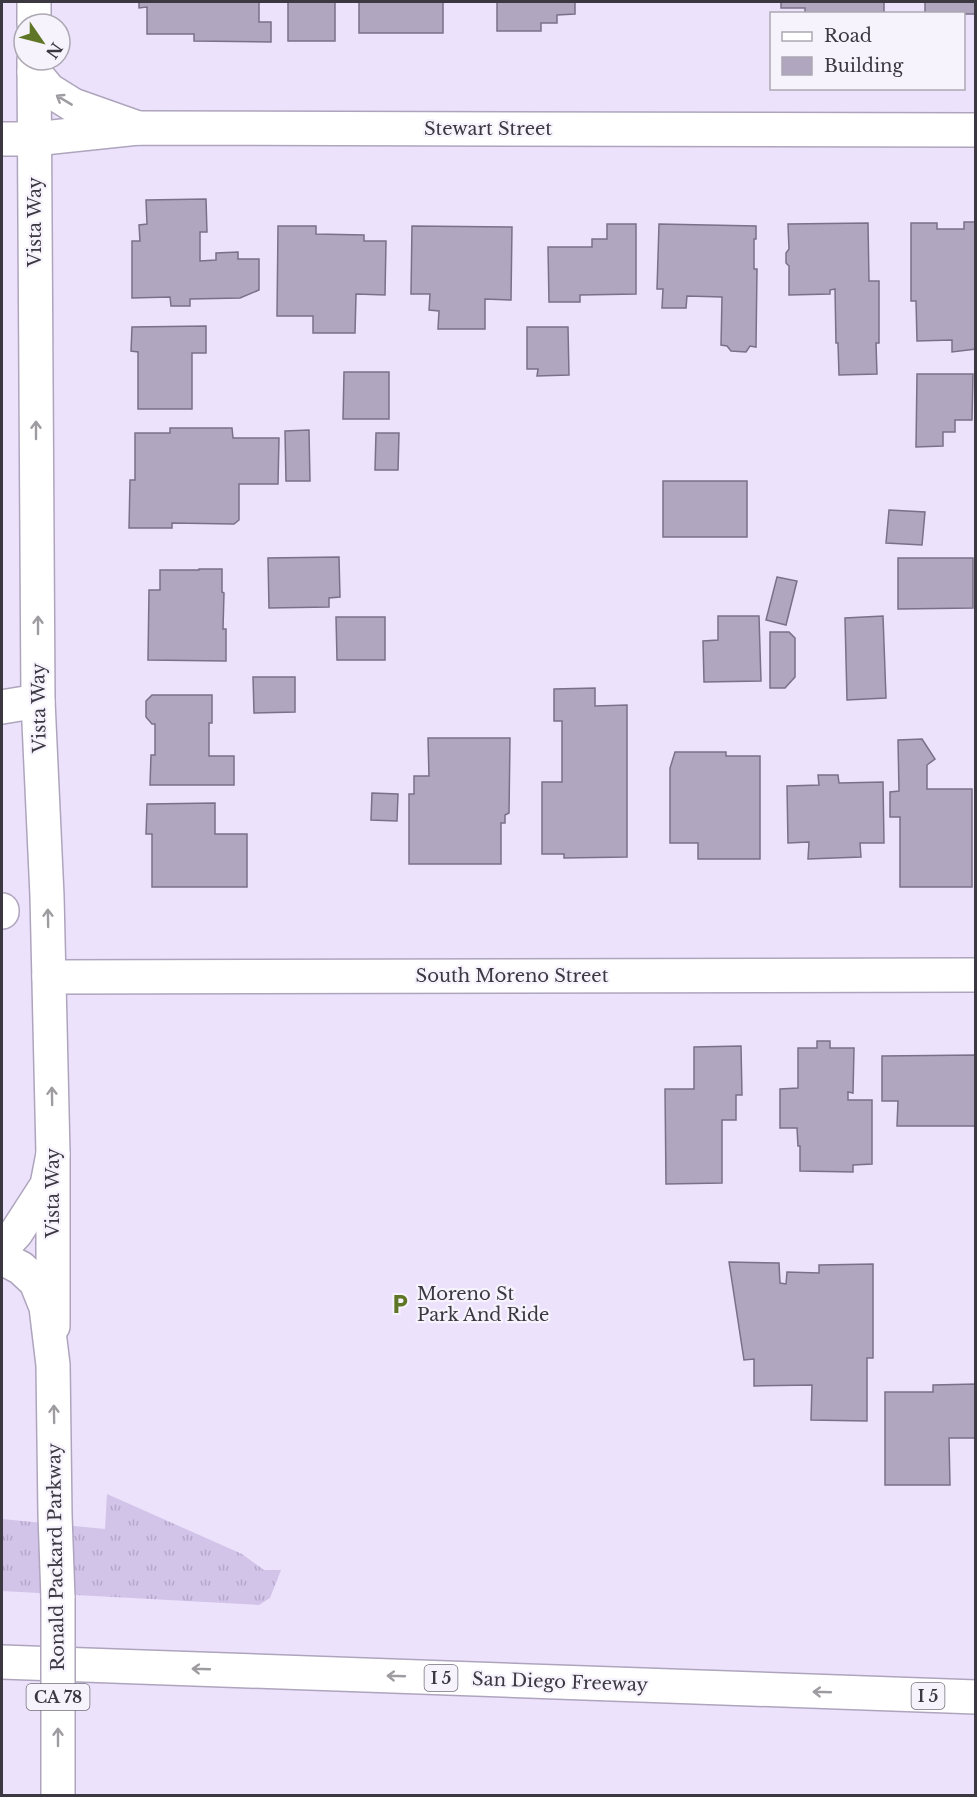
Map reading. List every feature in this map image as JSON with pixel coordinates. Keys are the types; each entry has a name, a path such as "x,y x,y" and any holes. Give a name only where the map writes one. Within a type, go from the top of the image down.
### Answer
{"main road":[{"name":"Vista Way","path":"34,72 38,701 49,977 53,1154 53,1355"},
{"path":"38,72 49,90 73,105 138,128"},
{"name":"Stewart Street","path":"2,139 34,139 138,128 975,130"},
{"path":"2,707 38,701"},
{"name":"South Moreno Street","path":"49,977 975,975"},
{"path":"2,1248 16,1233 47,1185 53,1154"},
{"path":"2,1258 21,1268 36,1282 46,1307 53,1355"},
{"name":"Ronald Packard Parkway","path":"53,1355 58,1598 58,1796"},
{"name":"San Diego Freeway","path":"2,1662 975,1697"}],"green space":[{"path":"107,1494 242,1554 264,1570 281,1570 270,1598 259,1605 2,1591 2,1519 105,1529"}],"building":[{"path":"139,2 259,2 259,22 271,22 271,42 194,41 194,34 147,34 147,7 139,8"},
{"path":"288,2 335,2 335,41 288,41"},
{"path":"359,2 443,2 443,33 359,33"},
{"path":"497,2 575,2 575,14 557,15 557,23 541,23 541,31 497,31"},
{"path":"781,2 884,2 884,12 805,12 805,8 781,8"},
{"path":"925,2 976,2 976,14 925,12"},
{"path":"206,199 207,232 200,232 200,261 216,260 216,253 238,252 238,259 259,259 259,290 240,298 190,299 190,306 171,306 170,297 132,298 132,241 140,241 139,225 147,224 146,200"},
{"path":"964,222 976,222 976,349 952,352 952,340 917,341 916,301 911,301 911,223 937,223 937,229 964,229"},
{"path":"868,223 869,281 879,281 877,374 839,375 835,289 830,290 830,294 789,295 789,266 786,263 786,253 789,249 788,224"},
{"path":"607,224 636,224 636,294 580,295 580,302 549,302 548,247 592,247 592,239 607,239"},
{"path":"659,224 756,226 754,269 757,269 756,347 750,346 746,352 731,351 727,346 721,345 722,297 687,296 686,308 662,308 663,289 657,289"},
{"path":"278,226 316,226 316,234 364,235 364,241 386,241 385,295 356,294 355,333 313,333 313,316 277,316"},
{"path":"412,226 512,227 511,300 485,299 485,329 438,329 439,311 429,310 430,294 411,294"},
{"path":"206,326 206,353 192,353 192,409 138,409 138,352 131,351 132,327"},
{"path":"527,327 568,327 569,375 537,376 538,369 527,369"},
{"path":"344,372 389,372 389,419 343,419"},
{"path":"917,374 973,374 972,420 955,420 955,432 943,432 943,446 916,447"},
{"path":"170,428 232,428 233,438 279,438 278,484 239,484 239,520 234,524 172,523 172,528 129,528 130,480 135,480 135,433 170,433"},
{"path":"309,430 310,481 286,481 285,431"},
{"path":"376,433 399,433 398,470 375,470"},
{"path":"663,481 747,481 747,537 663,537"},
{"path":"889,510 925,512 922,545 886,543"},
{"path":"339,557 340,597 329,598 329,607 269,608 268,558"},
{"path":"898,558 973,558 973,608 898,609"},
{"path":"222,569 226,661 148,660 149,590 160,590 160,570"},
{"path":"777,577 797,581 786,625 766,620"},
{"path":"718,616 759,616 761,681 704,682 703,641 718,640"},
{"path":"883,616 886,698 847,700 845,618"},
{"path":"336,617 385,617 385,660 337,660"},
{"path":"770,632 789,632 795,638 795,677 785,688 770,688"},
{"path":"253,677 295,677 295,712 254,713"},
{"path":"595,688 595,706 627,705 627,857 564,858 564,854 542,854 542,782 562,782 562,721 554,721 554,689"},
{"path":"152,695 212,695 209,756 234,756 234,785 150,785 151,755 155,755 155,724 152,724 146,717 146,701"},
{"path":"428,738 510,738 509,813 505,815 505,823 501,823 501,864 409,864 409,794 414,794 414,776 429,776"},
{"path":"922,739 935,759 927,765 927,789 972,789 972,887 900,887 900,817 890,817 890,792 899,791 898,740"},
{"path":"675,752 726,752 726,756 760,756 760,859 698,859 698,843 670,843 670,768"},
{"path":"818,775 838,775 839,783 883,782 884,843 860,843 861,857 808,859 809,842 788,843 787,786 819,785"},
{"path":"372,793 398,794 397,821 371,820"},
{"path":"215,803 215,834 247,834 247,887 152,887 152,834 146,834 147,804"},
{"path":"817,1041 830,1041 830,1048 854,1048 853,1093 848,1092 848,1100 872,1100 872,1164 853,1165 853,1172 800,1171 797,1128 780,1128 780,1089 798,1088 798,1048 817,1048"},
{"path":"741,1046 742,1095 736,1095 736,1120 722,1120 722,1183 666,1184 665,1089 694,1089 694,1047"},
{"path":"976,1055 976,1126 897,1126 898,1101 882,1101 882,1056"},
{"path":"729,1262 779,1263 780,1283 786,1284 787,1272 819,1273 819,1265 873,1264 873,1358 867,1358 867,1421 811,1420 812,1385 754,1386 754,1359 744,1360"},
{"path":"976,1384 976,1438 949,1438 950,1485 885,1485 885,1392 933,1392 933,1385"}],"place":[{"name":"Moreno St Park And Ride","path":"400,1304"}]}
